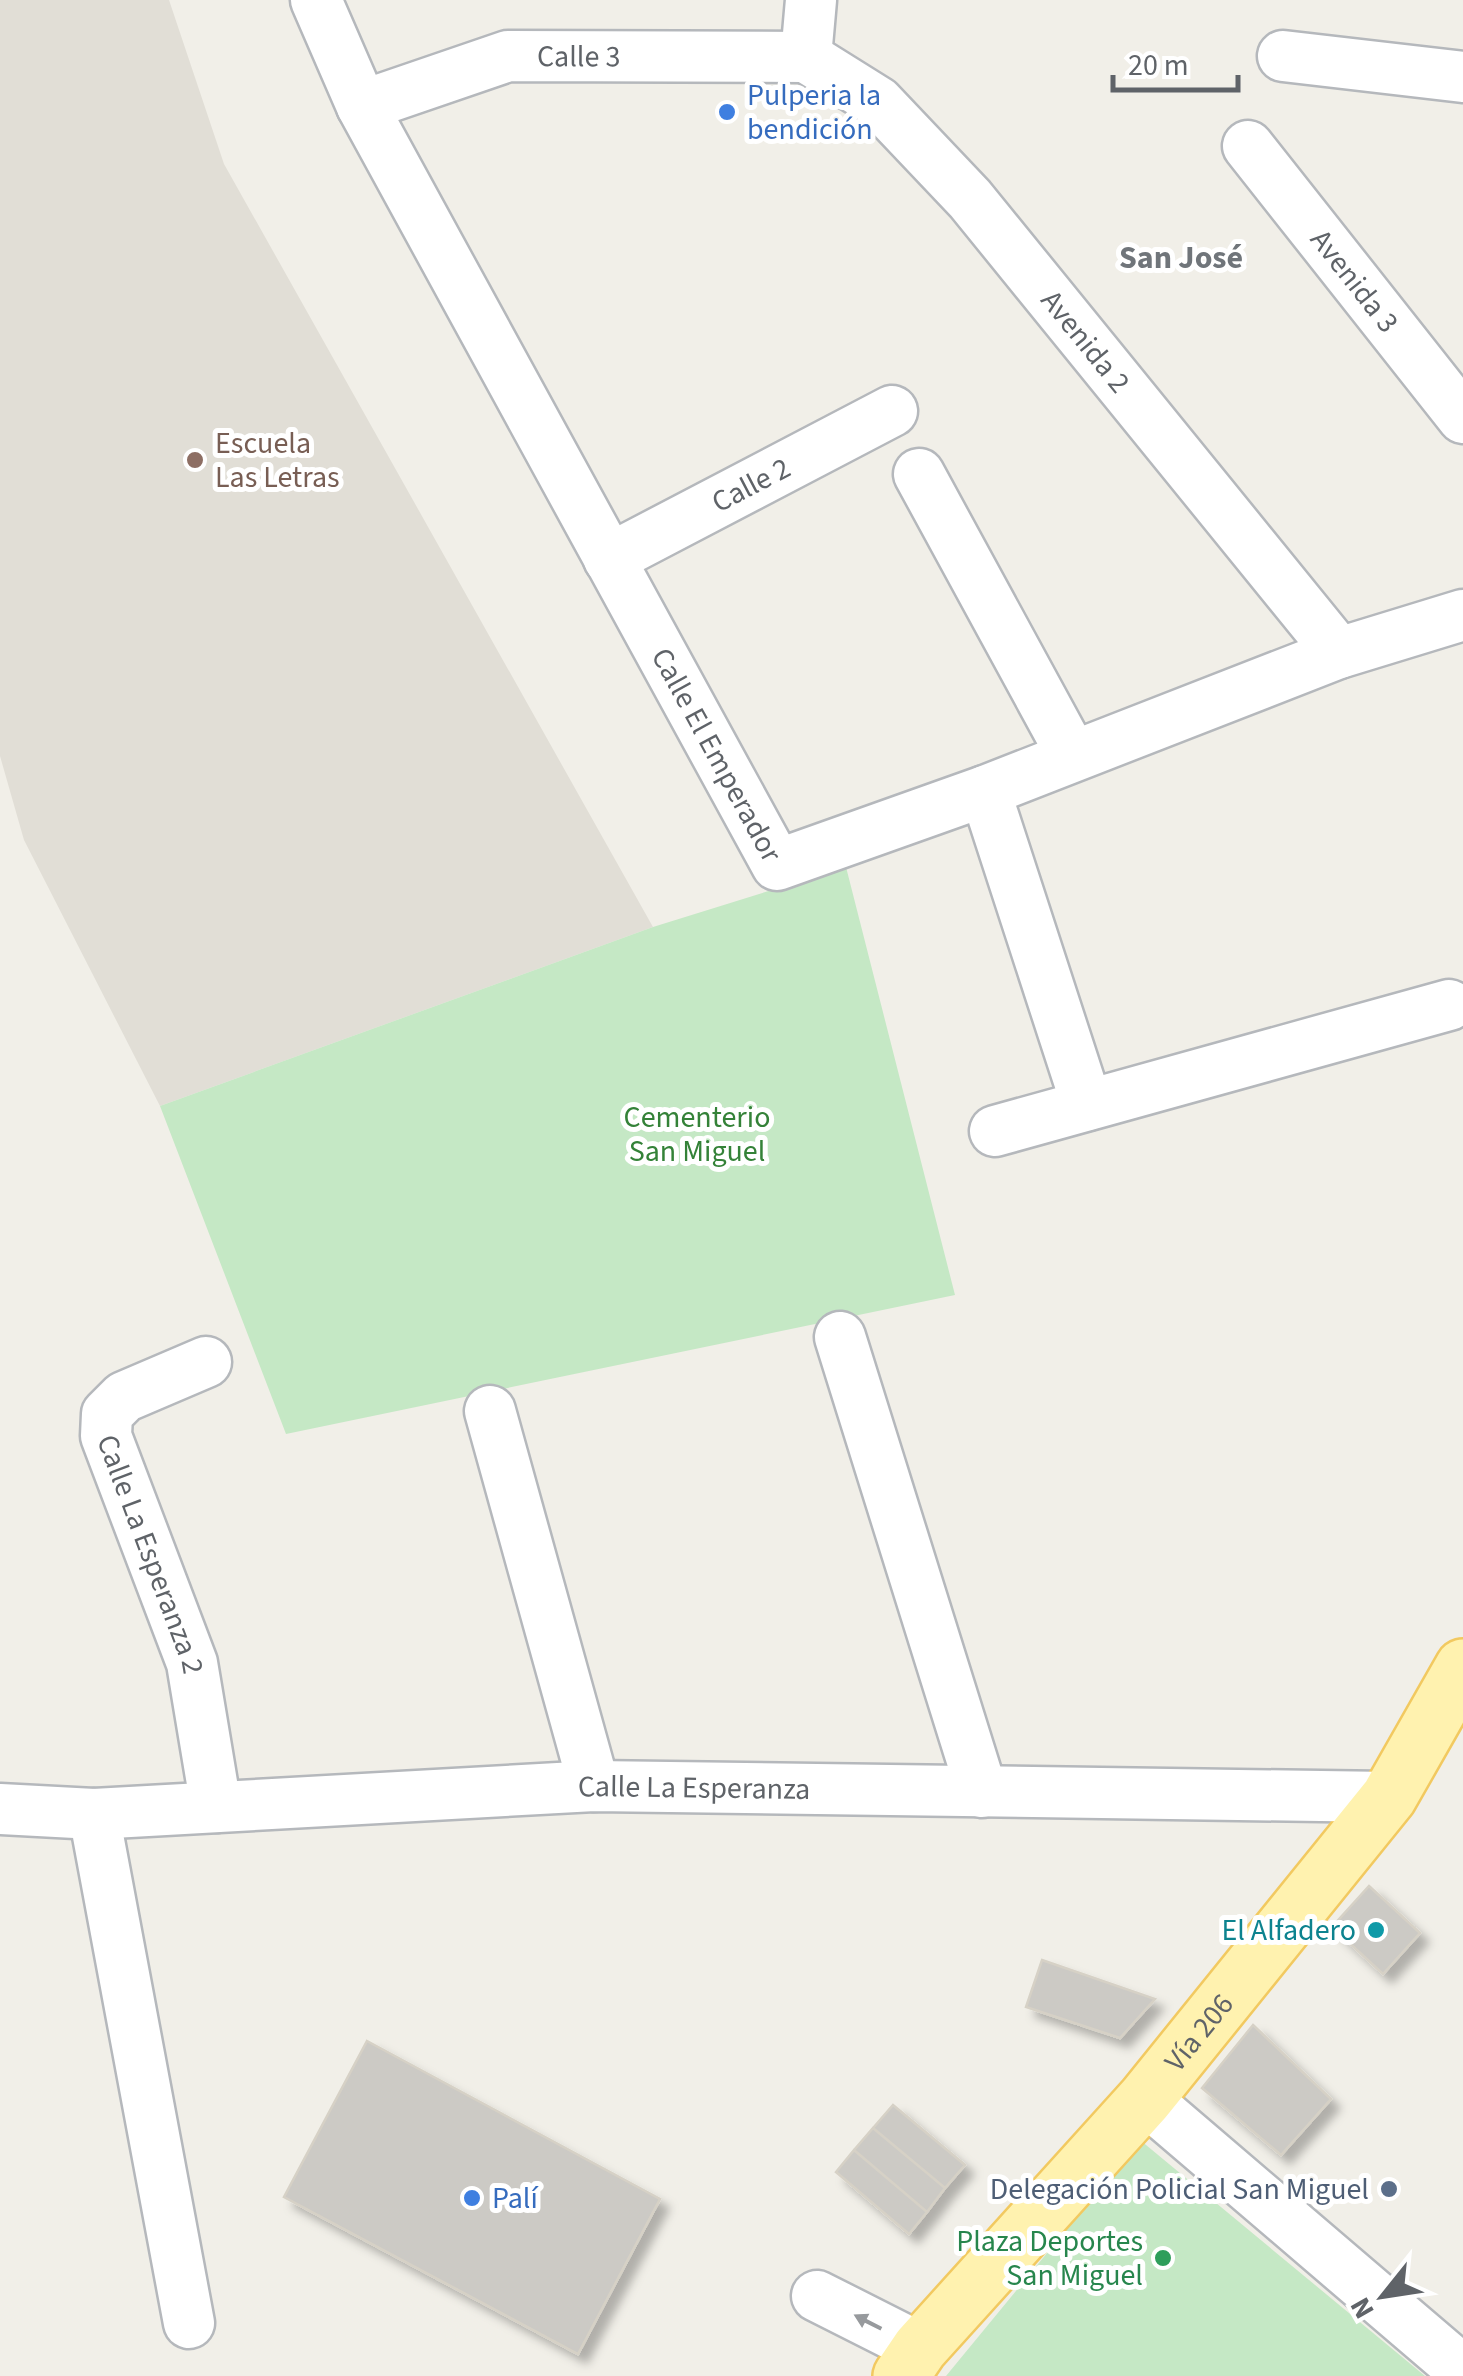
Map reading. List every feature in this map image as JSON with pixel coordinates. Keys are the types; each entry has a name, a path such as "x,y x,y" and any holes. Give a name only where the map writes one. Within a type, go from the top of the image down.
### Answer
{"main road":[{"name":"Vía 206","path":"911,2362 1146,2098 1389,1797 1463,1666"}],"street":[{"name":"Calle El Emperador","path":"316,0 362,106 777,865 985,791 1339,652 1463,616"},
{"path":"806,57 811,0"},
{"name":"Calle 3","path":"362,106 508,56 806,57"},
{"path":"1284,56 1463,77"},
{"name":"Avenida 2","path":"806,57 878,102 970,200 1339,652"},
{"name":"Avenida 3","path":"1248,146 1463,418"},
{"name":"Calle 2","path":"609,558 892,411"},
{"path":"919,474 1072,755"},
{"path":"985,791 1087,1105"},
{"path":"994,1131 1449,1005"},
{"path":"840,1337 982,1792"},
{"name":"Calle La Esperanza 2","path":"206,1362 124,1397 107,1414 106,1436 192,1663 216,1807"},
{"path":"490,1411 594,1786"},
{"name":"Calle La Esperanza","path":"0,1809 94,1814 594,1786 1389,1797"},
{"path":"94,1814 189,2323"},
{"path":"1146,2098 1463,2371"},
{"path":"817,2296 911,2362"}],"shaded area":[{"name":"Escuela Las Letras","path":"0,0 169,0 224,164 653,927 160,1106 24,840 0,756"}],"green space":[{"name":"Cementerio San Miguel","path":"846,867 955,1295 286,1434 160,1106 653,927"},
{"name":"Plaza Deportes San Miguel","path":"1140,2140 1425,2376 946,2376"}],"building":[{"name":"El Alfadero","path":"1369,1886 1420,1933 1383,1974 1332,1927"},
{"path":"1042,1960 1155,1999 1120,2038 1026,2007"},
{"path":"1253,2025 1331,2099 1281,2155 1202,2088"},
{"name":"Palí","path":"367,2041 660,2199 578,2354 284,2197"},
{"path":"893,2105 965,2165 945,2188 873,2128"},
{"path":"873,2128 945,2188 927,2212 854,2150"},
{"path":"854,2150 927,2212 909,2234 836,2172"}],"place":[{"name":"Pulperia la bendición","path":"727,112"},
{"name":"Escuela Las Letras","path":"195,460"},
{"name":"El Alfadero","path":"1376,1930"},
{"name":"Delegación Policial San Miguel","path":"1389,2189"},
{"name":"Palí","path":"472,2198"},
{"name":"Plaza Deportes San Miguel","path":"1163,2258"}],"district":[{"name":"San José","path":"1181,257"}]}
